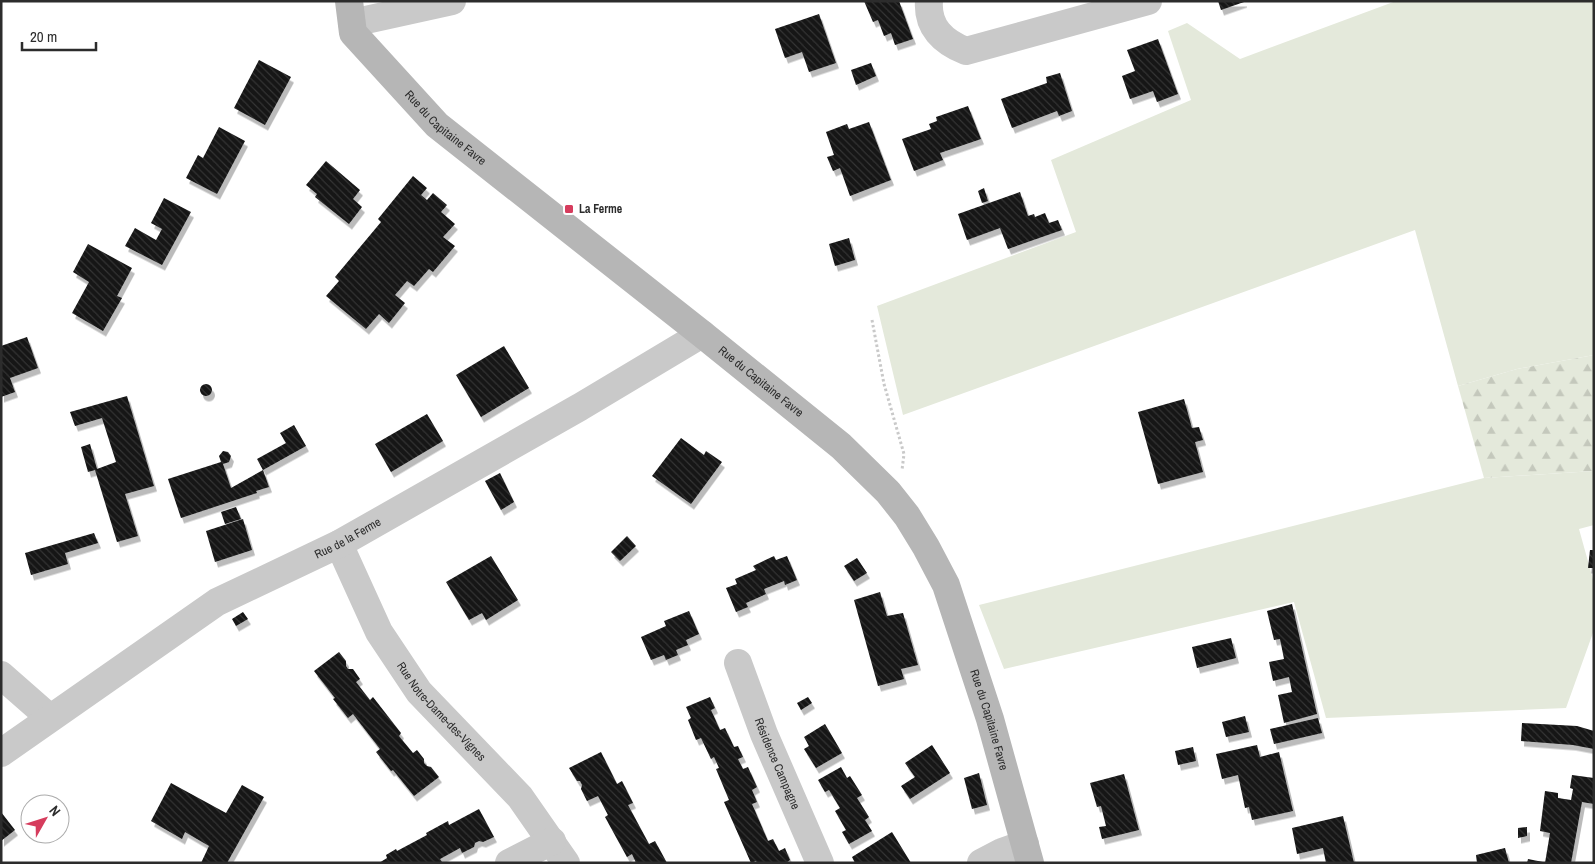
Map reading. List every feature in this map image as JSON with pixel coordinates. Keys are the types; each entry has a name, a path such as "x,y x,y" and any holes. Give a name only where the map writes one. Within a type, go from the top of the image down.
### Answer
{"street":[{"path":"350,12 452,1"},
{"path":"930,1 929,8 933,26 952,46 966,51 1148,1"},
{"name":"Rue du Capitaine Favre","path":"350,12 353,33 436,125 702,334 840,446 888,492 907,516 926,546 946,585 990,719 1028,853"},
{"name":"Rue de la Ferme","path":"1,753 217,602 339,544 580,407 702,334"},
{"name":"Rue Notre-Dame-des-Vignes","path":"339,544 379,632 419,692 520,797 559,852"},
{"name":"Résidence Campagne","path":"738,662 764,734 820,863"},
{"path":"1,675 50,718"},
{"path":"509,863 559,852"},
{"path":"981,863 1002,852 1028,853"}],"path":[{"path":"872,320 884,384 904,454 901,473 888,492"}],"green space":[{"path":"1396,1 1594,1 1594,355 1517,369 1458,386 1415,230 903,415 877,306 1076,232 1051,160 1191,100 1168,31 1187,23 1240,59"},
{"path":"1594,355 1594,471 1484,478 1458,386 1517,369"},
{"path":"1594,471 1594,525 1579,529 1594,583 1594,630 1566,708 1326,718 1294,602 1004,669 979,605 1484,478"}],"building":[{"path":"864,1 899,1 913,39 895,45 891,33 884,36 878,20 873,22"},
{"path":"1218,1 1244,1 1244,2 1221,10"},
{"path":"819,14 836,63 809,72 802,52 785,58 775,29"},
{"path":"1158,39 1178,94 1157,102 1153,91 1130,99 1122,76 1135,71 1127,50"},
{"path":"259,60 291,77 265,125 234,108"},
{"path":"871,63 876,76 856,85 851,70"},
{"path":"1060,73 1072,111 1059,116 1057,111 1012,128 1001,99 1047,83 1046,77"},
{"path":"968,106 981,139 940,153 943,160 914,171 902,139 931,129 929,124 937,121 936,117"},
{"path":"869,122 891,180 850,196 840,168 833,171 827,157 834,155 826,132 847,124 849,129"},
{"path":"219,127 245,141 217,194 186,178 198,155 203,158"},
{"path":"326,161 360,190 353,199 362,207 349,224 315,197 317,194 306,185"},
{"path":"413,176 427,188 421,195 427,200 433,193 447,205 441,212 455,224 443,237 455,246 433,272 429,269 414,286 407,281 395,295 405,303 389,323 379,314 366,329 326,296 339,281 335,277 381,222 378,219"},
{"path":"984,188 988,201 982,203 978,191"},
{"path":"1020,192 1028,216 1034,214 1035,217 1045,213 1049,223 1058,220 1062,230 1008,249 1000,228 967,240 958,214"},
{"path":"164,198 191,212 162,265 125,246 135,228 156,240 162,229 151,223"},
{"path":"849,238 855,260 835,266 829,244"},
{"path":"88,244 132,268 117,296 122,298 103,331 72,313 89,282 73,272"},
{"path":"27,337 38,368 10,378 15,392 1,397 1,346"},
{"path":"504,346 529,388 481,417 456,375"},
{"path":"204,384 208,384 212,390 208,396 204,396 200,392 200,388"},
{"path":"127,396 154,486 125,494 138,536 117,542 95,470 88,472 81,447 90,444 97,469 116,462 102,418 75,426 70,412"},
{"path":"1184,399 1192,428 1199,427 1203,440 1195,442 1203,472 1158,484 1138,412"},
{"path":"427,414 443,441 391,472 375,444"},
{"path":"294,425 306,446 263,470 257,459 286,443 280,433"},
{"path":"681,438 704,455 706,451 722,462 691,504 652,476"},
{"path":"223,451 228,452 231,456 229,462 223,464 231,488 263,470 269,487 256,491 257,493 181,518 168,479 221,462 219,456"},
{"path":"500,473 514,502 501,510 485,481"},
{"path":"236,507 241,519 225,524 221,512"},
{"path":"243,519 252,550 215,562 206,531"},
{"path":"94,533 98,543 65,553 68,564 31,575 25,553"},
{"path":"627,536 636,546 620,561 611,552"},
{"path":"1590,550 1594,550 1594,568 1588,568"},
{"path":"491,556 518,600 486,620 482,613 469,620 446,582"},
{"path":"774,556 776,560 787,556 797,580 785,585 784,581 764,589 766,594 746,603 748,607 736,612 726,588 737,584 735,579 756,570 753,566"},
{"path":"857,558 867,573 854,581 844,566"},
{"path":"880,592 887,616 903,613 918,665 901,669 904,679 878,686 854,600"},
{"path":"1292,604 1317,714 1284,723 1278,695 1292,692 1289,677 1273,681 1269,662 1284,659 1280,639 1274,640 1267,611"},
{"path":"689,611 699,634 686,640 688,645 676,650 678,655 666,660 664,655 651,660 641,637 666,626 664,621"},
{"path":"243,612 248,619 236,626 232,619"},
{"path":"1231,638 1236,658 1197,668 1192,647"},
{"path":"339,652 346,661 348,669 353,669 360,679 356,682 370,700 373,697 401,733 399,736 413,753 417,750 424,759 424,763 431,767 439,777 414,796 376,752 380,749 353,714 348,718 314,671"},
{"path":"710,697 715,708 711,710 720,730 725,728 734,747 738,746 743,757 738,759 743,769 748,767 757,787 752,790 757,802 752,804 768,841 773,839 779,851 785,848 790,860 786,863 757,863 756,861 751,863 724,802 729,800 716,769 719,768 714,757 711,759 701,738 696,740 688,720 691,718 686,707"},
{"path":"808,697 812,703 801,710 797,703"},
{"path":"1245,716 1249,732 1226,737 1222,722"},
{"path":"1318,718 1322,733 1274,744 1270,729"},
{"path":"1522,723 1577,726 1594,731 1594,749 1573,745 1521,741"},
{"path":"825,724 842,753 816,768 804,749 809,746 804,737"},
{"path":"932,745 950,773 910,799 901,786 915,777 905,763"},
{"path":"1257,745 1260,757 1279,752 1293,811 1252,820 1249,807 1245,808 1238,775 1222,779 1216,754"},
{"path":"1193,747 1196,761 1178,765 1175,751"},
{"path":"601,752 617,784 622,781 633,803 628,805 649,844 655,841 667,863 636,863 632,854 627,857 605,817 608,815 598,796 587,801 581,789 580,781 577,781 569,768"},
{"path":"841,767 847,778 850,776 862,795 857,798 869,817 865,820 872,831 849,844 842,832 846,830 835,811 840,808 829,790 825,792 818,780"},
{"path":"979,773 987,805 972,809 964,778"},
{"path":"1124,774 1139,830 1102,839 1099,827 1106,826 1101,806 1097,807 1090,783"},
{"path":"1572,775 1594,778 1594,804 1582,802 1571,863 1545,863 1550,833 1540,831 1545,791 1558,793 1558,798 1571,800 1573,789 1570,788"},
{"path":"171,783 226,813 242,785 264,797 227,863 201,863 209,846 185,832 182,839 151,821"},
{"path":"479,809 494,837 475,843 474,847 462,853 460,848 440,859 441,863 379,863 387,858 386,855 396,849 397,851 427,835 426,833 448,821 449,825"},
{"path":"1,812 15,830 1,841"},
{"path":"1343,816 1354,863 1326,863 1323,848 1297,854 1292,828"},
{"path":"1527,827 1527,836 1518,838 1518,828"},
{"path":"892,832 911,863 855,863 852,857"},
{"path":"1505,848 1509,863 1477,863 1476,855"},
{"path":"1528,859 1543,862 1543,863 1527,863"}],"place":[{"name":"La Ferme","path":"569,209"}]}
